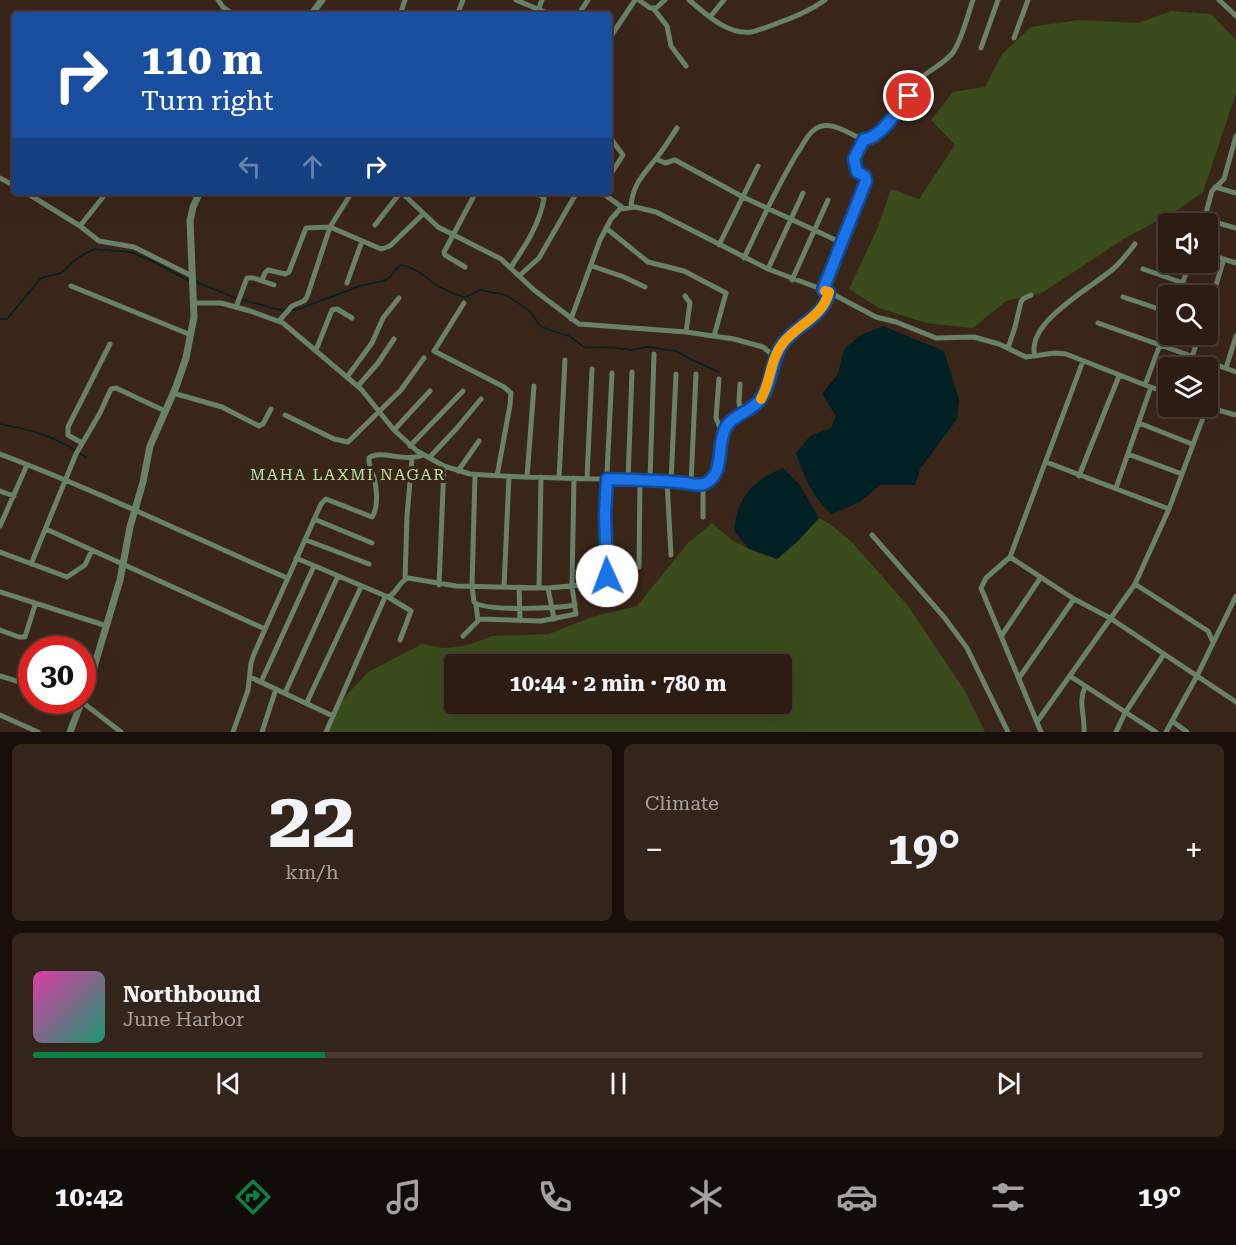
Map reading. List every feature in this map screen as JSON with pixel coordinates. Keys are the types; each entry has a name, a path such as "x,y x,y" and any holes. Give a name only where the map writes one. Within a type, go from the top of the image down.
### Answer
{"street":[{"path":"218,0 230,12"},
{"path":"516,0 537,12 542,0"},
{"path":"612,35 637,0 653,8 667,26 671,46 686,66"},
{"path":"653,8 658,8 665,0"},
{"path":"690,0 710,17 731,29 750,32 807,12 825,0"},
{"path":"710,17 724,0"},
{"path":"744,258 784,174 814,129 826,126 835,127 864,139 872,138 906,100 918,81 952,54 961,36 973,0"},
{"path":"981,48 998,0"},
{"path":"1014,38 1028,0"},
{"path":"1219,0 1236,16"},
{"path":"631,207 632,195 639,179 677,128"},
{"path":"1205,213 1210,195 1224,178 1233,156 1236,136"},
{"path":"194,303 238,301 279,321 358,387 410,446 426,457 458,471 497,476 650,480 703,484 711,479 716,470 723,435 728,424 760,400 775,357 787,339 820,312 828,299 826,291 840,242 866,181 865,176 857,172 854,161 864,139"},
{"path":"612,140 623,155 612,172"},
{"path":"656,159 665,163 675,160 743,198 840,242"},
{"path":"719,245 758,166"},
{"path":"1215,187 1236,193"},
{"path":"768,269 803,193"},
{"path":"30,195 80,226 99,241 134,247 192,280"},
{"path":"80,226 105,195"},
{"path":"96,659 124,565 150,446 184,364 191,335 194,303 190,221 199,195"},
{"path":"279,321 288,310 307,297 330,226 350,195"},
{"path":"375,225 398,195"},
{"path":"403,195 438,227 493,255 511,267 534,290 571,319 585,325 714,336 755,344 767,349 775,357"},
{"path":"465,267 444,253 451,235 474,195"},
{"path":"511,267 531,235 538,218 544,198 540,195"},
{"path":"519,276 539,258 575,195"},
{"path":"605,195 623,208"},
{"path":"792,280 828,200"},
{"path":"571,319 606,228 614,214 623,208 644,208 744,258 792,280 826,291 876,317 896,322 936,338 974,337 1008,348 1026,357 1060,354 1158,390"},
{"path":"262,280 268,270 285,274 289,272 306,228 330,226 379,249 387,247 423,214"},
{"path":"1218,224 1236,228"},
{"path":"606,228 650,263 684,271 726,293 714,336"},
{"path":"347,283 362,241"},
{"path":"1035,356 1034,344 1044,324 1113,269 1135,244"},
{"path":"1218,257 1236,263"},
{"path":"1216,285 1224,259"},
{"path":"592,266 645,287"},
{"path":"1143,269 1183,283 1186,273"},
{"path":"238,301 247,278 262,280 274,285"},
{"path":"71,286 191,335"},
{"path":"1008,348 1021,300 1031,295"},
{"path":"685,296 690,303 686,332"},
{"path":"1123,297 1158,309"},
{"path":"346,376 372,343 383,318 399,298"},
{"path":"464,303 434,351 504,387 511,393 497,476"},
{"path":"316,350 332,310 337,309 352,318"},
{"path":"1098,323 1192,357 1196,345"},
{"path":"1226,368 1236,336"},
{"path":"358,387 383,357 394,339"},
{"path":"81,445 68,435 68,427 110,344"},
{"path":"1116,488 1139,423 1160,346"},
{"path":"650,480 654,354"},
{"path":"285,415 345,442 379,413 407,384 424,358"},
{"path":"559,478 565,360"},
{"path":"1041,732 981,588 986,578 1010,557 1083,361"},
{"path":"1218,365 1236,372"},
{"path":"587,478 592,369"},
{"path":"628,480 632,372"},
{"path":"405,580 414,579 439,585 539,588 602,584 606,579 605,514 612,373"},
{"path":"671,555 669,481 676,374"},
{"path":"691,483 696,374"},
{"path":"1079,476 1119,376"},
{"path":"719,379 716,418 723,435"},
{"path":"740,384 741,415"},
{"path":"527,477 534,386"},
{"path":"31,564 76,454 112,388 165,411"},
{"path":"394,430 430,391"},
{"path":"410,446 463,391"},
{"path":"173,393 222,407 259,426 263,424 271,409"},
{"path":"233,732 248,690 251,663 321,504 326,499 372,517 375,511 376,488 369,458 381,454 412,459 426,457 457,428 481,399"},
{"path":"1218,410 1236,415"},
{"path":"1037,722 1134,584 1169,509 1202,417"},
{"path":"1139,423 1192,444"},
{"path":"458,471 479,441"},
{"path":"0,454 135,508 162,523 287,578"},
{"path":"1128,454 1182,474"},
{"path":"386,597 392,596 405,580 412,459"},
{"path":"1046,462 1169,509"},
{"path":"0,526 27,465"},
{"path":"439,585 444,466"},
{"path":"463,636 475,626 479,619 472,597 475,474"},
{"path":"504,586 509,476"},
{"path":"539,588 541,477"},
{"path":"479,619 520,621 554,619 576,614 572,586 574,478"},
{"path":"639,567 640,480"},
{"path":"703,484 704,517"},
{"path":"0,491 14,496"},
{"path":"314,519 372,543"},
{"path":"46,529 265,629"},
{"path":"872,535 928,597 967,648 1008,732"},
{"path":"306,540 369,564"},
{"path":"0,552 67,577 85,565 92,550"},
{"path":"1010,557 1074,599 1110,618 1236,702"},
{"path":"296,558 386,597 411,611 400,640"},
{"path":"261,682 314,566"},
{"path":"285,693 338,576"},
{"path":"1002,635 1041,577"},
{"path":"1134,584 1208,631 1212,637 1212,647"},
{"path":"307,702 361,587"},
{"path":"519,587 520,621"},
{"path":"549,588 554,619"},
{"path":"0,592 107,626"},
{"path":"1166,732 1212,647 1236,596"},
{"path":"326,732 386,597"},
{"path":"1019,678 1074,599"},
{"path":"476,604 482,607 519,608 575,605"},
{"path":"0,630 25,637 35,605"},
{"path":"1116,732 1125,713 1164,654"},
{"path":"0,676 18,681"},
{"path":"1070,676 1156,732"},
{"path":"250,677 333,716"},
{"path":"1084,732 1084,714 1080,699 1085,687"},
{"path":"262,732 276,689"},
{"path":"96,713 118,731"},
{"path":"70,732 77,714"},
{"path":"0,715 38,732"},
{"path":"1172,721 1187,732"}],"green space":[{"path":"1171,11 1211,14 1236,40 1236,93 1203,192 1173,213 1158,213 1158,221 1125,238 1042,293 1006,301 973,328 926,323 879,308 849,289 878,227 891,189 919,199 955,145 931,120 953,92 985,87 1002,54 1031,27 1078,20 1139,23"},
{"path":"819,518 830,524 852,542 908,606 965,691 985,732 328,732 344,698 368,672 422,644 443,648 465,646 492,636 549,634 592,617 637,606 688,543 712,523 733,541 749,549 797,542"}],"water":[{"path":"883,326 944,351 959,400 957,419 920,469 915,485 880,485 860,502 832,514 819,501 810,486 796,453 810,436 831,428 836,416 822,394 838,374 844,349 861,335"},
{"path":"783,468 800,485 819,518 797,542 777,559 749,549 734,531 739,509 748,492 763,479"}],"waterway":[{"path":"0,319 7,319 41,278 61,273 79,257 94,249 130,252 189,281"},
{"path":"291,310 360,286 383,281 389,278 400,265 415,270 445,290 463,297 480,290 506,295 530,311 544,328 569,336 584,347 631,350 648,347 676,351 719,372"},
{"path":"196,282 236,298"},
{"path":"241,299 286,310"},
{"path":"0,424 39,433 75,450"},
{"path":"79,453 86,457"}],"slow traffic":[{"path":"761,399 779,349 791,335 820,312 828,299 829,292 825,291"}],"district":[{"name":"MAHA LAXMI NAGAR","path":"348,474"}],"route":[{"path":"607,576 605,514 607,479 697,484 706,484 711,479 718,466 723,435 728,424 757,404 763,394 775,357 783,343 820,312 828,299 829,292 823,290 840,242 866,181 865,176 857,172 855,158 864,139 872,138 884,127 909,96"}]}
